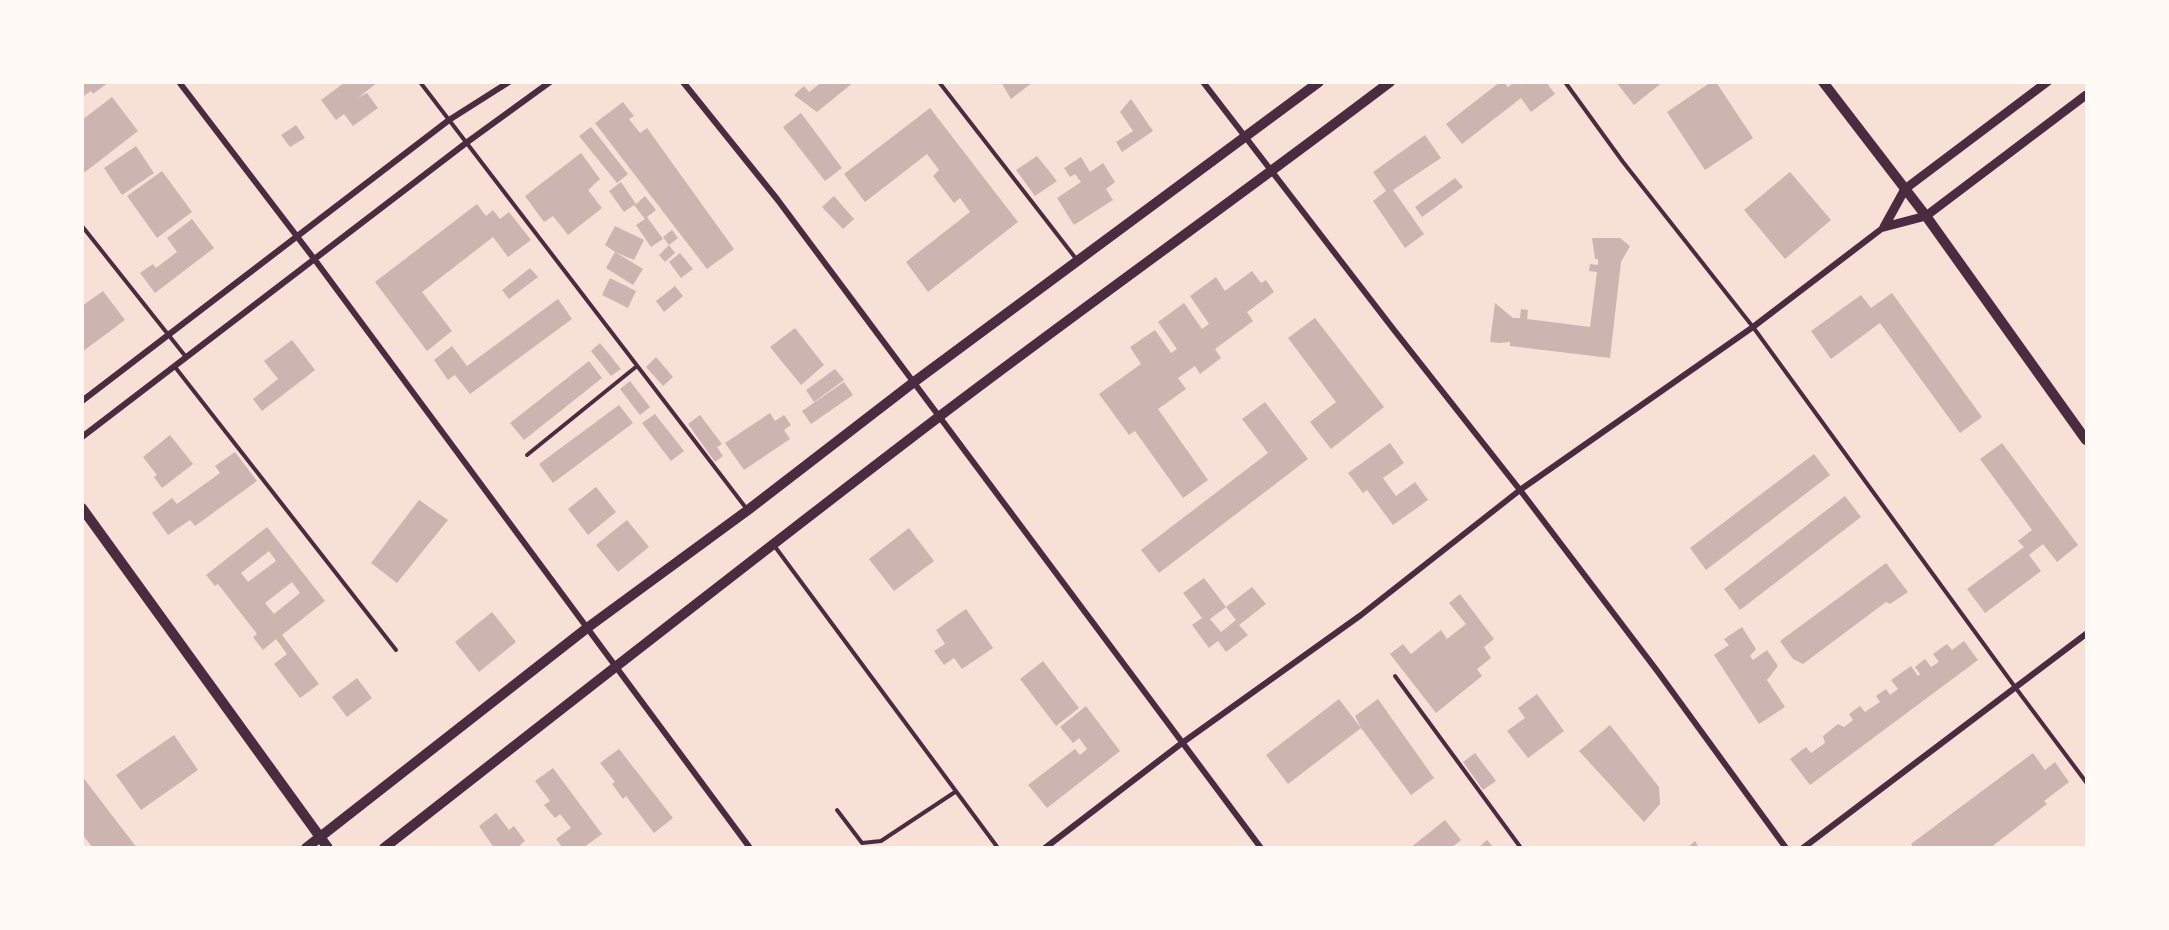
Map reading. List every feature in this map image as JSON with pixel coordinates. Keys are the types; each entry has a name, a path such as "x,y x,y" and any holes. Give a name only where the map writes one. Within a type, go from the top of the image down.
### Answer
{"main road":[{"path":"306,848 587,628 1319,82"},
{"path":"384,848 773,543 1390,82"},
{"path":"1823,82 1926,216 2086,440"},
{"path":"82,508 328,848"}],"street":[{"path":"178,82 315,260 750,848"},
{"path":"82,400 449,120 508,82"},
{"path":"82,437 466,143 550,82"},
{"path":"683,82 777,200 1262,848"},
{"path":"1203,82 1271,173 1520,490 1658,672 1786,848"},
{"path":"1884,227 1905,189 2047,82"},
{"path":"1045,848 1182,743 1361,615 1520,490 1753,327 1884,227 1926,216 2086,95"},
{"path":"1803,848 2086,634"}],"lane":[{"path":"420,82 748,510"},
{"path":"939,82 1078,261"},
{"path":"1565,82 1623,162 1753,327 2086,782"},
{"path":"82,226 186,358"},
{"path":"527,455 637,366"},
{"path":"175,367 396,650"},
{"path":"773,543 998,848"},
{"path":"1395,676 1521,848"},
{"path":"837,810 862,843 881,841 955,792"}],"building":[{"path":"82,82 109,82 93,94 91,91 82,97"},
{"path":"345,82 378,82 358,98 367,93 378,108 353,126 344,114 336,120 321,100"},
{"path":"822,82 854,82 817,112 794,95 804,86 809,92"},
{"path":"1001,82 1033,82 1011,99"},
{"path":"1500,82 1504,82 1508,87 1514,82 1521,82 1522,85 1525,82 1546,82 1555,94 1531,112 1521,98 1462,144 1446,124"},
{"path":"1616,82 1663,82 1634,105"},
{"path":"1711,82 1716,82 1753,138 1705,170 1667,112"},
{"path":"112,97 138,131 85,172 82,169 82,120"},
{"path":"1131,99 1153,131 1122,152 1116,142 1133,131 1120,112"},
{"path":"623,102 634,116 629,119 640,133 647,128 734,249 707,269 595,123"},
{"path":"930,108 1018,222 928,292 906,262 970,212 960,198 954,203 933,176 939,170 927,154 865,202 844,174"},
{"path":"801,113 842,168 825,181 783,127"},
{"path":"296,125 305,138 290,147 281,135"},
{"path":"591,127 628,174 617,183 579,136"},
{"path":"1425,135 1441,158 1393,190 1424,234 1405,248 1373,201 1386,191 1373,172"},
{"path":"136,146 154,173 122,195 104,168"},
{"path":"581,153 600,179 588,190 602,208 568,235 553,216 544,222 525,196"},
{"path":"1037,156 1057,181 1035,196 1016,170"},
{"path":"1081,157 1090,172 1103,163 1115,182 1106,189 1113,200 1074,225 1057,198 1081,182 1075,174 1070,177 1064,168"},
{"path":"162,171 192,212 157,238 127,196"},
{"path":"1790,172 1831,220 1785,259 1744,210"},
{"path":"1455,178 1463,187 1422,217 1415,207"},
{"path":"621,182 636,204 645,196 656,210 647,217 663,239 651,247 636,225 645,219 634,205 624,212 609,191"},
{"path":"834,196 854,219 843,229 822,207"},
{"path":"477,204 486,216 493,210 500,219 509,212 531,240 508,257 493,237 422,292 452,331 427,351 375,282"},
{"path":"192,219 214,248 155,293 140,273 153,264 156,268 177,252 167,238"},
{"path":"615,226 644,240 634,260 605,245"},
{"path":"672,230 678,238 669,245 663,237"},
{"path":"1592,238 1620,238 1630,246 1621,262 1610,358 1510,346 1510,342 1490,342 1495,303 1513,318 1520,318 1521,309 1528,310 1527,319 1590,327 1597,272 1589,271 1590,264 1598,265"},
{"path":"669,245 675,253 665,262 659,255"},
{"path":"615,252 643,269 633,285 606,268"},
{"path":"680,253 693,269 681,278 669,262"},
{"path":"530,268 538,277 509,299 502,290"},
{"path":"1252,271 1261,283 1266,280 1274,292 1247,312 1253,321 1215,349 1221,358 1200,374 1195,366 1178,378 1186,389 1158,409 1208,480 1183,498 1135,431 1129,435 1099,394 1141,364 1130,347 1155,330 1171,353 1177,349 1158,322 1184,303 1202,329 1209,324 1190,296 1216,277 1225,291"},
{"path":"610,278 636,291 628,308 602,295"},
{"path":"675,286 683,296 664,312 656,301"},
{"path":"103,291 125,320 82,352 82,306"},
{"path":"1892,293 1982,417 1960,433 1880,323 1831,359 1811,331 1861,295 1871,308"},
{"path":"558,299 572,319 470,394 455,375 448,380 434,360 452,346 467,366"},
{"path":"1315,318 1384,407 1331,449 1310,422 1336,402 1288,338"},
{"path":"795,328 824,365 801,385 770,347"},
{"path":"292,340 315,370 262,411 253,399 278,379 264,361"},
{"path":"600,343 621,369 611,376 591,351"},
{"path":"656,357 673,377 663,386 646,367"},
{"path":"589,361 602,378 524,440 510,423"},
{"path":"835,369 844,380 814,402 806,390"},
{"path":"630,381 650,407 640,415 620,389"},
{"path":"844,382 853,395 811,424 802,411"},
{"path":"1265,402 1308,459 1159,573 1141,550 1268,453 1242,419"},
{"path":"619,405 633,423 553,483 539,464"},
{"path":"770,413 775,421 784,415 791,425 784,430 790,439 744,470 725,443"},
{"path":"655,414 684,451 671,461 642,423"},
{"path":"700,415 722,444 717,447 723,456 715,462 688,424"},
{"path":"170,435 193,464 162,488 154,477 157,475 143,457"},
{"path":"1390,443 1404,463 1383,478 1396,496 1415,482 1428,500 1393,525 1367,490 1363,493 1348,473"},
{"path":"2002,443 2078,545 2057,562 2043,544 2029,555 2041,571 1985,613 1967,589 2024,547 2018,541 2032,530 1980,459"},
{"path":"235,452 257,481 195,526 190,520 168,535 152,513 172,498 177,504 220,473 215,466"},
{"path":"1814,454 1830,475 1706,570 1690,548"},
{"path":"596,487 616,512 588,535 568,509"},
{"path":"1845,496 1861,517 1740,610 1724,589"},
{"path":"419,500 448,520 397,583 371,563"},
{"path":"627,520 649,547 618,572 596,545"},
{"path":"267,527 325,601 282,635 319,684 300,698 274,664 287,654 276,639 263,650 253,637 257,634 218,584 215,586 206,575","holes":["269,551 276,561 248,582 241,573","292,582 300,593 274,614 265,603"]},
{"path":"909,528 934,561 894,591 869,559"},
{"path":"1886,563 1908,592 1890,604 1886,602 1803,664 1793,659 1780,641"},
{"path":"1204,578 1226,607 1252,587 1266,604 1239,625 1248,635 1226,652 1218,641 1209,648 1192,625 1202,618 1183,593","holes":["1226,607 1236,620 1221,632 1210,619"]},
{"path":"1460,594 1494,639 1484,647 1491,658 1477,669 1482,676 1436,713 1390,654 1403,644 1411,654 1441,630 1447,639 1466,624 1449,603"},
{"path":"966,609 993,648 962,669 954,658 944,665 934,651 945,644 936,630"},
{"path":"492,612 516,642 479,672 455,642"},
{"path":"1742,627 1756,649 1750,656 1753,660 1767,650 1778,666 1767,680 1785,707 1759,724 1714,655 1729,645 1724,639"},
{"path":"1964,641 1978,660 1810,785 1790,759 1806,747 1811,753 1825,743 1823,736 1838,724 1844,727 1853,720 1849,714 1860,706 1865,712 1880,702 1876,696 1886,689 1890,695 1898,689 1891,680 1911,666 1918,676 1920,674 1915,667 1925,659 1931,667 1939,662 1933,654 1947,644 1952,650"},
{"path":"1043,661 1079,708 1056,726 1020,679"},
{"path":"357,678 372,698 347,717 332,697"},
{"path":"1537,694 1564,731 1528,758 1507,731 1525,718 1518,708"},
{"path":"1339,699 1361,728 1288,784 1266,755"},
{"path":"1378,699 1434,778 1411,795 1361,728 1355,716"},
{"path":"1086,706 1120,751 1047,808 1028,785 1075,749 1080,755 1087,749 1079,738 1073,743 1060,727"},
{"path":"1610,725 1659,787 1660,804 1644,822 1579,751"},
{"path":"174,735 198,770 141,810 116,775"},
{"path":"619,749 673,818 654,833 626,796 623,799 612,784 615,782 600,763"},
{"path":"1475,753 1496,781 1483,790 1463,762"},
{"path":"2033,753 2045,770 2055,762 2069,782 2044,801 2047,804 1990,848 1914,848 1911,844"},
{"path":"553,768 602,834 583,848 563,848 556,839 571,828 560,814 555,818 544,805 550,801 535,781"},
{"path":"82,776 137,848 93,848 82,834"},
{"path":"496,813 509,830 514,826 525,841 520,845 521,848 494,848 479,826"},
{"path":"1445,820 1461,840 1451,848 1410,848"},
{"path":"1487,840 1494,848 1478,848"},
{"path":"1695,841 1699,848 1687,848"}]}
